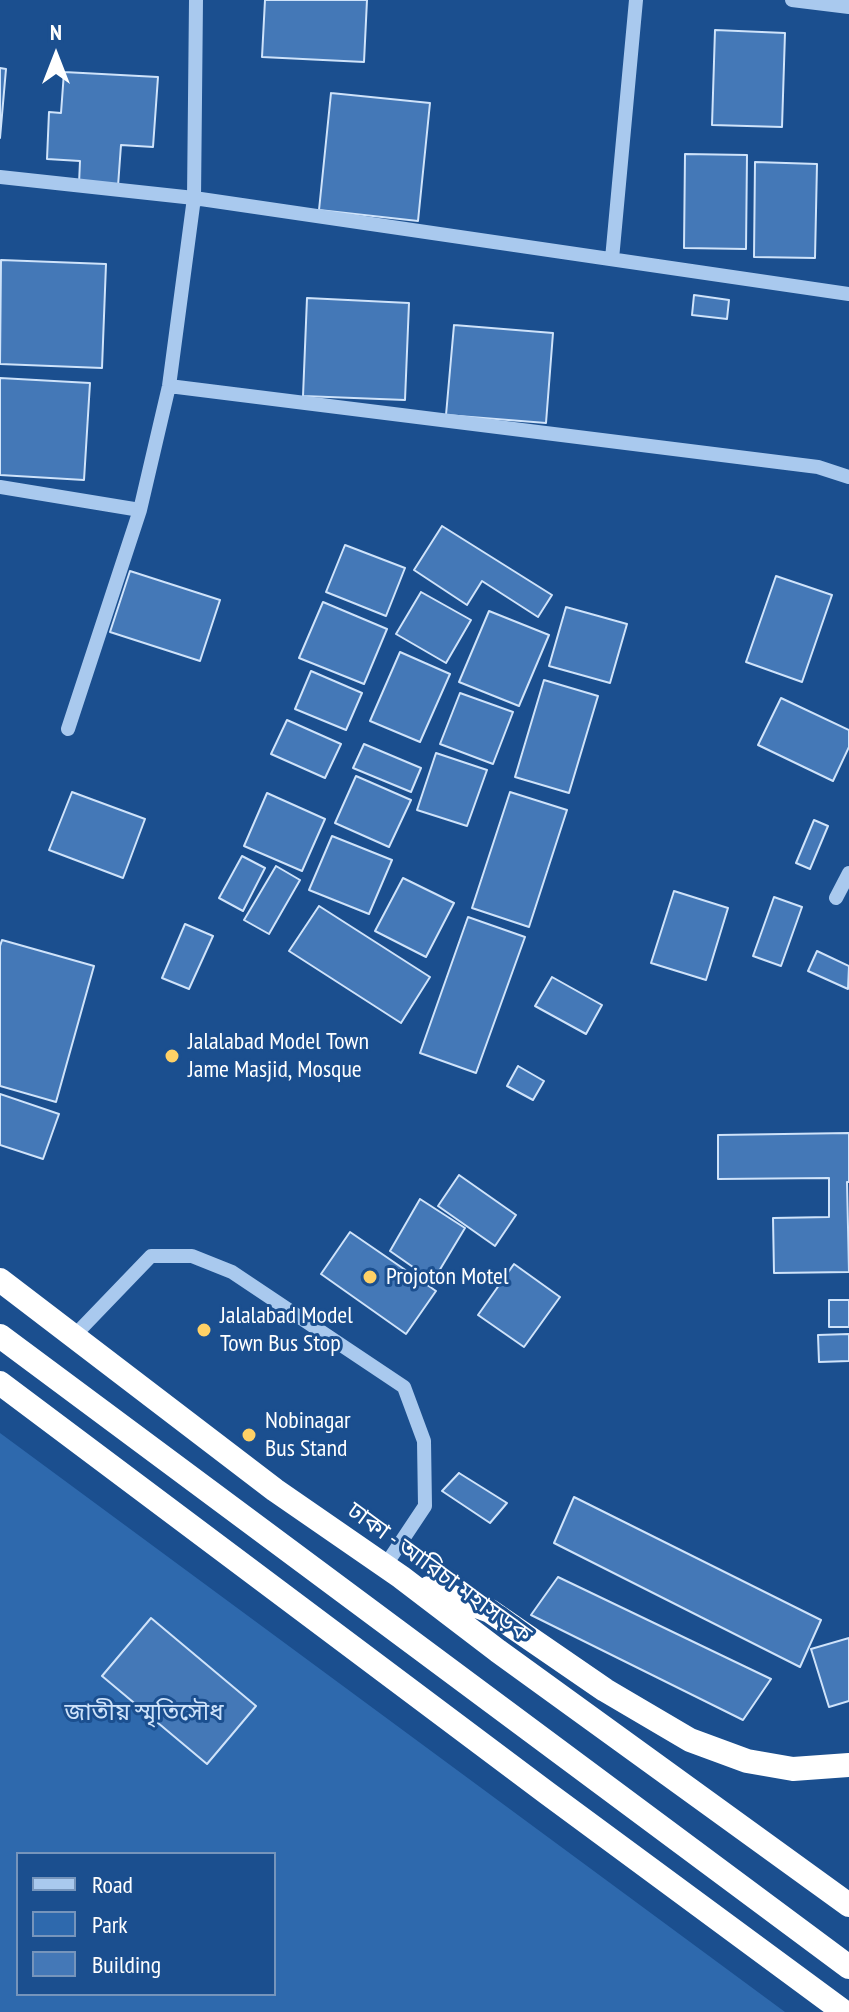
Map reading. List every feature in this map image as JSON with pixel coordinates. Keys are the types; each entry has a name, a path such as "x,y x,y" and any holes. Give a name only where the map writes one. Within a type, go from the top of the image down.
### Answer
{"highway":[{"name":"ঢাকা - আরিচা মহাসড়ক","path":"0,1280 275,1490 393,1571 498,1651 849,1905"},
{"path":"0,1336 849,1967"},
{"path":"0,1383 844,2012"},
{"path":"393,1571 490,1611 605,1690 690,1740 747,1761 793,1769 849,1765"}],"street":[{"path":"68,729 140,510 169,386 194,198 196,0"},
{"path":"612,259 636,0"},
{"path":"792,0 849,7"},
{"path":"0,177 194,198 849,294"},
{"path":"169,386 818,467 849,477"},
{"path":"0,487 140,510"},
{"path":"836,898 849,873"},
{"path":"74,1336 151,1256 192,1256 232,1272 404,1387 424,1441 425,1506 393,1571"}],"green space":[{"name":"জাতীয় স্মৃতিসৌধ","path":"0,1433 785,2012 0,2012"}],"building":[{"path":"265,0 367,0 364,62 262,57"},
{"path":"715,30 785,33 782,127 712,125"},
{"path":"0,68 6,69 0,138"},
{"path":"64,72 158,77 153,147 121,145 118,186 79,184 80,161 47,159 49,112 61,113"},
{"path":"331,93 430,103 418,221 319,210"},
{"path":"685,154 747,155 746,249 684,248"},
{"path":"755,162 817,164 815,258 754,257"},
{"path":"1,260 106,264 102,368 0,364"},
{"path":"694,295 729,300 727,319 692,315"},
{"path":"307,298 409,303 405,400 303,396"},
{"path":"454,325 553,333 546,423 446,415"},
{"path":"0,378 90,383 84,480 0,475"},
{"path":"442,526 552,595 538,617 482,581 467,605 414,570"},
{"path":"345,545 405,568 386,616 326,592"},
{"path":"130,571 220,600 200,661 110,632"},
{"path":"776,576 832,595 802,682 746,662"},
{"path":"421,592 471,620 446,663 396,634"},
{"path":"323,602 387,629 364,684 299,658"},
{"path":"566,607 627,624 610,683 549,666"},
{"path":"489,611 549,635 519,706 459,682"},
{"path":"400,652 450,674 420,742 370,721"},
{"path":"311,671 362,693 346,730 295,709"},
{"path":"544,680 598,696 569,793 515,777"},
{"path":"460,693 513,712 493,764 440,744"},
{"path":"781,698 849,730 849,747 833,781 758,745"},
{"path":"287,720 341,744 325,778 271,754"},
{"path":"364,744 421,768 411,792 353,768"},
{"path":"436,753 487,770 467,826 417,810"},
{"path":"356,776 411,800 389,847 335,823"},
{"path":"72,792 145,819 123,878 49,850"},
{"path":"510,792 567,810 529,927 472,908"},
{"path":"267,793 325,819 302,871 244,846"},
{"path":"814,820 828,826 810,869 796,863"},
{"path":"332,836 392,860 369,914 309,890"},
{"path":"242,856 265,868 243,911 219,898"},
{"path":"276,866 300,880 269,934 244,920"},
{"path":"403,878 454,903 426,957 375,931"},
{"path":"674,891 728,908 706,980 651,963"},
{"path":"774,897 802,907 781,966 753,956"},
{"path":"319,906 430,977 401,1023 289,951"},
{"path":"468,917 525,937 476,1073 420,1053"},
{"path":"185,924 213,936 189,989 162,978"},
{"path":"2,940 94,966 56,1102 0,1086"},
{"path":"817,951 849,966 848,989 808,971"},
{"path":"552,977 602,1005 586,1034 535,1006"},
{"path":"518,1066 544,1081 533,1100 507,1086"},
{"path":"0,1094 59,1114 43,1159 0,1145"},
{"path":"849,1133 849,1272 774,1273 773,1218 829,1217 829,1178 718,1179 718,1135"},
{"path":"459,1175 516,1215 495,1246 438,1206"},
{"path":"420,1199 465,1228 433,1281 390,1251"},
{"path":"350,1232 436,1291 406,1334 321,1274"},
{"path":"514,1264 560,1297 524,1347 478,1315"},
{"path":"829,1300 849,1300 849,1327 829,1327"},
{"path":"849,1334 849,1361 819,1362 818,1335"},
{"path":"459,1473 507,1503 490,1523 442,1491"},
{"path":"574,1497 821,1620 800,1667 554,1543"},
{"path":"558,1577 771,1679 743,1720 531,1615"},
{"path":"151,1618 256,1706 207,1764 102,1676"},
{"path":"849,1638 849,1701 829,1707 811,1649"}],"place":[{"name":"Jalalabad Model Town Jame Masjid, Mosque","path":"172,1056"},
{"name":"Projoton Motel","path":"370,1277"},
{"name":"Jalalabad Model Town Bus Stop","path":"204,1330"},
{"name":"Nobinagar Bus Stand","path":"249,1435"}]}
